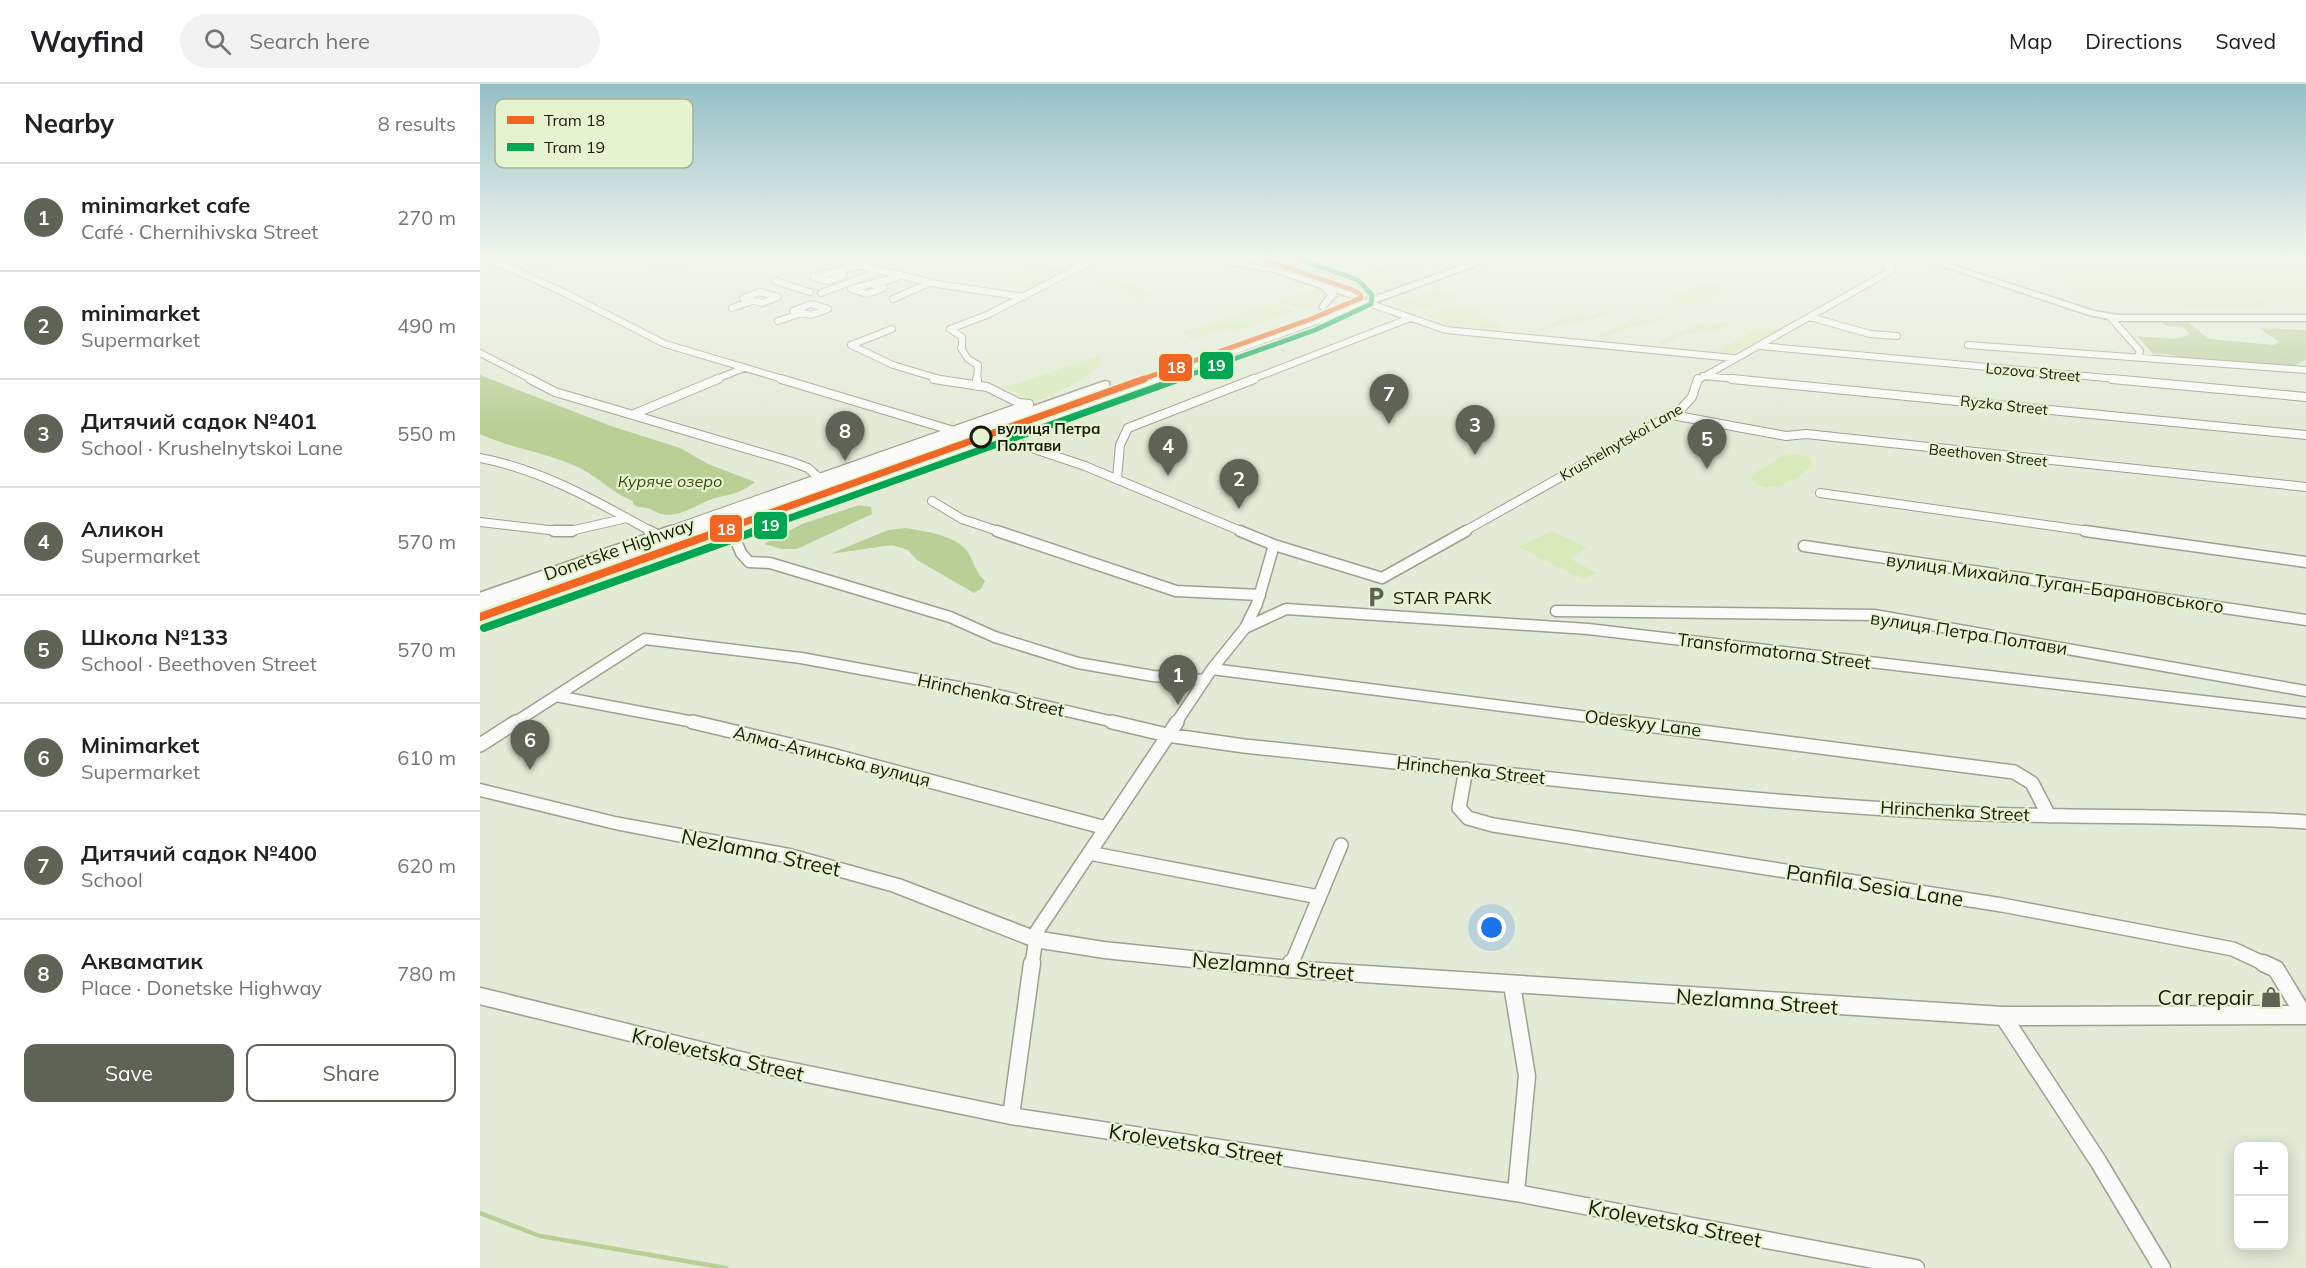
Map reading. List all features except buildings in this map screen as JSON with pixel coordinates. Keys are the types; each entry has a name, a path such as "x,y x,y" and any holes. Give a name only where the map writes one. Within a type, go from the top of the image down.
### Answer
{"highway":[{"name":"Donetske Highway","path":"480,606 677,532 1303,314"},
{"name":"Donetske Highway","path":"480,625 1106,398 1323,314"},
{"path":"1090,390 1106,398"},
{"path":"824,481 844,493"}],"street":[{"path":"605,314 646,336 957,433"},
{"path":"778,321 798,314"},
{"path":"977,386 978,365 968,359 961,347 962,337 950,329 989,314"},
{"path":"1401,314 1463,333 1733,358"},
{"path":"1702,376 1760,346 1812,314"},
{"path":"2095,314 2113,320 2157,317"},
{"path":"2104,314 2306,318"},
{"path":"1810,317 1870,334 1897,336"},
{"path":"1117,478 1123,435 1134,425 1410,318"},
{"path":"2113,320 2136,344 2140,351 2138,357"},
{"path":"892,329 850,345 893,365 934,379 997,390 1019,403 1035,406"},
{"path":"1968,345 2306,370"},
{"name":"Lozova Street","path":"1760,346 2306,397"},
{"path":"480,353 555,392 792,462 808,468 824,481"},
{"path":"634,414 744,368"},
{"name":"Krushelnytskoi Lane","path":"1274,545 1382,578 1672,415 1687,405 1692,397 1695,383 1702,376"},
{"name":"Ryzka Street","path":"1702,376 2306,435"},
{"name":"Beethoven Street","path":"1672,415 1786,436 1806,434 2306,487"},
{"path":"999,437 1117,478 1274,545 1258,600 1245,628 1212,669 1037,931 1034,939 1011,1116"},
{"path":"480,458 531,469 539,476 580,492 657,535"},
{"path":"1820,493 2306,562"},
{"path":"932,501 972,523 1176,591 1258,600 1286,609"},
{"path":"480,522 566,532 627,518"},
{"name":"Donetske Highway","path":"480,598 657,535 677,532"},
{"path":"733,533 741,553 749,562 770,563 950,617 995,637 1078,663 1172,678 1205,680"},
{"name":"вулиця Михайла Туган-Барановського","path":"1804,546 2306,620"},
{"name":"Transformatorna Street","path":"1245,628 1286,609 1588,629 2306,713"},
{"name":"вулиця Петра Полтави","path":"1557,611 1874,615 2306,691"},
{"name":"Hrinchenka Street","path":"556,696 645,639 801,658 928,681 985,692 1167,735 1466,769 1758,798 1936,812 2049,816 2210,816 2306,822"},
{"name":"Odeskyy Lane","path":"1212,669 2014,772 2023,774 2032,782 2049,816"},
{"path":"480,746 556,696"},
{"name":"Алма-Атинська вулиця","path":"556,696 693,722 828,754 1106,828"},
{"name":"Panfila Sesia Lane","path":"1466,769 1459,808 1468,818 1493,825 2002,905 2233,949 2276,969 2305,1015"},
{"name":"Nezlamna Street","path":"480,790 615,823 790,856 845,870 895,885 1034,939 1104,950 1290,969 2003,1016 2305,1015"},
{"path":"1290,969 1341,845"},
{"path":"1089,853 1319,897"},
{"path":"1512,985 1527,1076 1516,1193"},
{"name":"Krolevetska Street","path":"480,996 749,1062 1011,1116 1516,1193 1916,1268"},
{"path":"2003,1016 2098,1161 2162,1268"}],"shaded area":[{"path":"1238,314 1288,314 1235,332 1226,328 1192,339 1180,333"},
{"path":"1483,314 1502,329 1453,326 1426,316"},
{"path":"1573,314 1607,314 1585,322 1573,322 1530,333"},
{"path":"1659,316 1669,317 1606,336 1594,337 1637,318 1649,321"},
{"path":"2161,321 2186,321 2209,339 2273,345 2279,342 2259,328 2306,330 2306,360 2290,367 2193,360 2166,354 2153,354 2137,336 2174,339 2190,335 2183,327 2166,326"},
{"path":"1720,322 1733,322 1721,330 1682,335 1662,345 1657,343 1700,323 1710,326"},
{"path":"1280,325 1283,326 1261,334 1265,337 1107,393 1103,391"},
{"path":"1783,326 1787,327 1733,353 1717,351 1760,328 1772,331"},
{"path":"1101,355 1100,365 1084,377 1034,402 1006,387"},
{"path":"997,426 999,428 963,440 967,444 851,486 844,483"},
{"path":"1788,453 1808,457 1813,465 1791,481 1775,487 1759,485 1751,479 1753,474"},
{"path":"822,489 831,492 480,621 480,610"},
{"path":"1552,531 1587,548 1569,558 1597,573 1584,580 1518,547"}],"water":[{"name":"Куряче озеро","path":"480,375 611,426 680,448 708,464 755,482 741,491 672,515 637,506 633,504 633,501 581,469 480,434"},
{"path":"859,505 871,507 872,514 797,549 782,549 764,544 802,524"},
{"path":"905,528 939,535 963,546 985,581 981,589 974,593 917,560 908,550 892,545 830,554 888,530"}],"waterway":[{"path":"480,1213 540,1236 726,1268"}],"tram line":[{"name":"18","path":"480,617 1322,314"},
{"name":"19","path":"484,628 1315,330 1349,314"}],"place":[{"name":"Дитячий садок №400","path":"1389,424"},
{"name":"вулиця Петра Полтави","path":"981,437"},
{"name":"Дитячий садок №401","path":"1475,455"},
{"name":"Акваматик","path":"845,461"},
{"name":"Школа №133","path":"1707,469"},
{"name":"Аликон","path":"1168,476"},
{"name":"minimarket","path":"1239,509"},
{"name":"STAR PARK","path":"1376,597"},
{"name":"minimarket cafe","path":"1178,705"},
{"name":"Minimarket","path":"530,770"},
{"name":"Car repair","path":"2271,997"}]}
